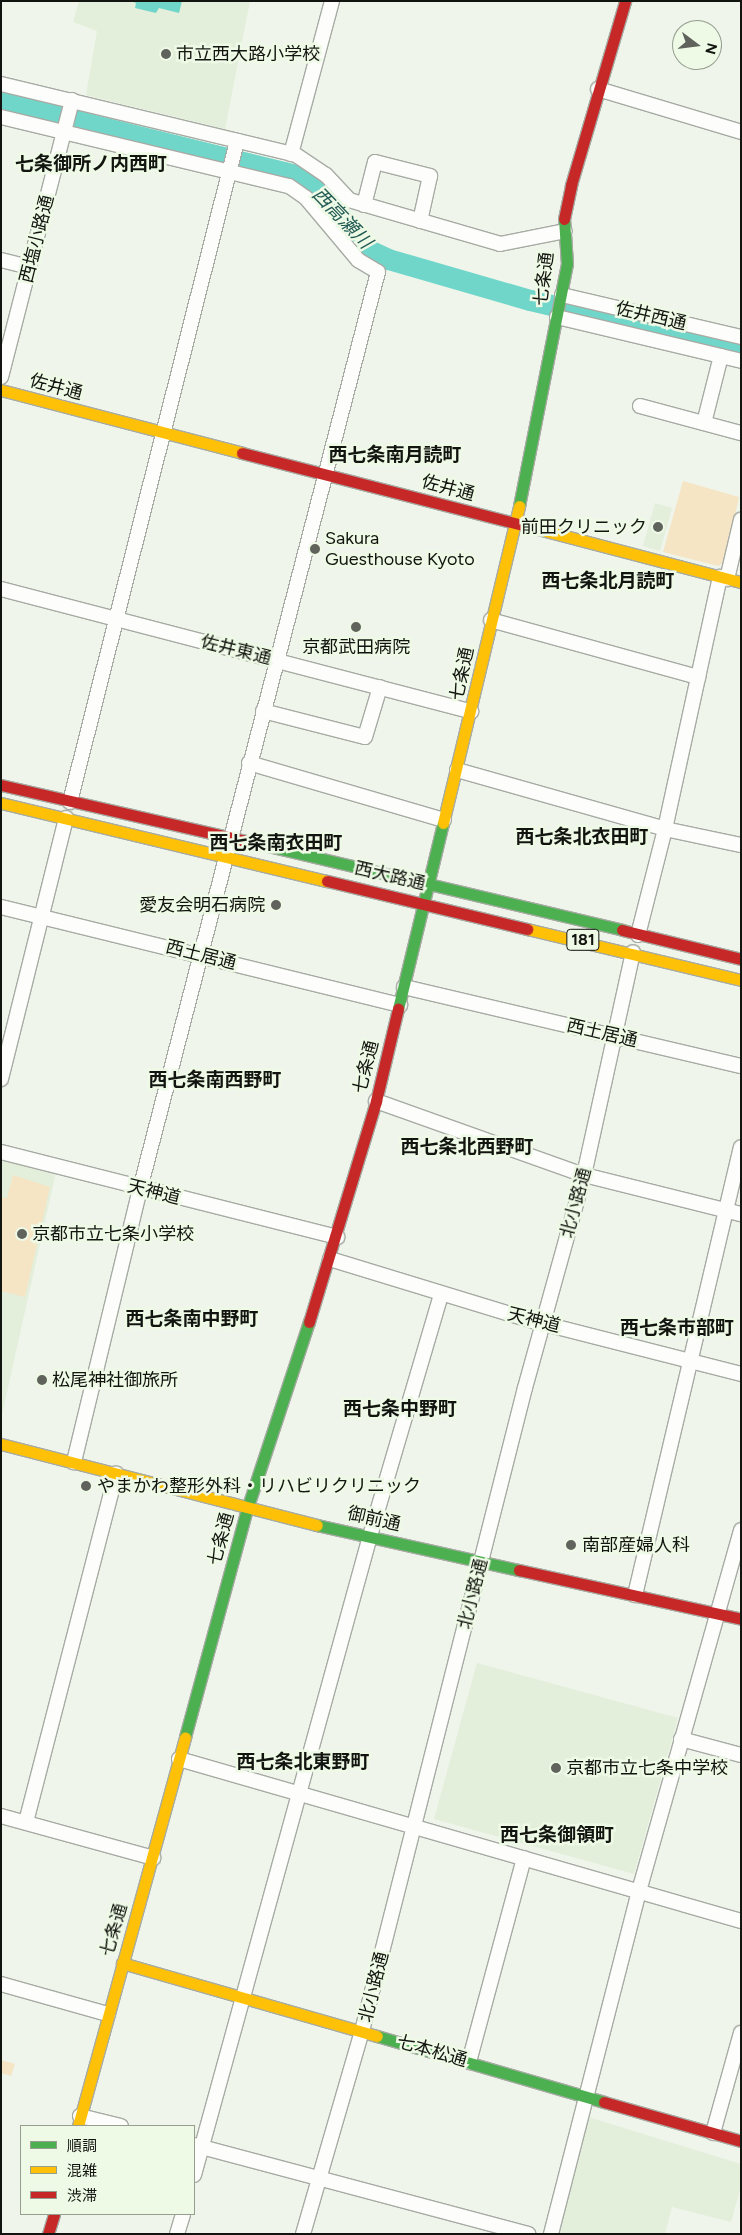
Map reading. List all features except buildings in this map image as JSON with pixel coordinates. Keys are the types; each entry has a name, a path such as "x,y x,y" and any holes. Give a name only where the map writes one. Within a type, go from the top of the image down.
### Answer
{"main road":[{"name":"七条通","path":"79,2121 153,1858 247,1509 330,1259 376,1101 472,712 491,620 515,524 567,264 565,231 571,184 625,1"},
{"name":"佐井通","path":"1,390 741,582"},
{"name":"西大路通","path":"1,785 230,840 430,884 741,959"},
{"name":"西大路通","path":"1,802 633,952 741,980"},
{"name":"御前通","path":"1,1444 247,1509 741,1619"},
{"name":"七本松通","path":"122,1963 587,2095 741,2141"},
{"path":"48,2234 54,2215"}],"street":[{"path":"291,154 332,1"},
{"path":"1,84 291,154 326,175 349,200 500,244 565,231"},
{"path":"598,89 741,132"},
{"name":"西塩小路通","path":"1,377 72,100"},
{"path":"1,117 289,186 306,198 358,260 378,272 140,1189 74,1462"},
{"path":"70,802 237,141"},
{"path":"364,205 375,162 430,176 420,221"},
{"path":"1,260 30,267"},
{"name":"佐井西通","path":"561,297 741,337"},
{"path":"557,317 741,361"},
{"path":"704,423 721,356"},
{"path":"640,406 741,433"},
{"path":"638,935 666,829 698,677 723,578 741,520"},
{"name":"佐井東通","path":"1,589 472,712"},
{"path":"491,620 698,677"},
{"path":"263,711 365,737 380,687"},
{"path":"250,763 444,820"},
{"path":"457,770 666,829 741,845"},
{"path":"1,1079 66,818"},
{"name":"西土居通","path":"1,906 400,1005"},
{"name":"北小路通","path":"303,2234 362,2032 481,1561 584,1175 633,952"},
{"name":"西土居通","path":"404,987 741,1066"},
{"path":"376,1101 584,1175 741,1214"},
{"path":"635,1595 741,1147"},
{"name":"天神道","path":"1,1152 140,1189 336,1237"},
{"name":"天神道","path":"330,1259 441,1294 543,1323 741,1374"},
{"path":"195,2168 198,2146 243,1997 370,1536 441,1294"},
{"path":"26,1822 116,1473"},
{"path":"551,2234 681,1739 741,1530"},
{"path":"681,1739 741,1755"},
{"path":"179,1759 741,1921"},
{"path":"1,1816 153,1858"},
{"path":"469,2062 524,1858"},
{"path":"1,1984 108,2014"},
{"path":"713,2132 741,2033"},
{"path":"79,2121 113,2125"},
{"path":"198,2146 528,2234"},
{"path":"177,2234 183,2215"}],"shaded area":[{"name":"市立西大路小学校","path":"79,1 250,1 225,129 86,95 97,31 73,22"},
{"path":"683,481 739,497 725,562 718,566 663,552"},
{"name":"前田クリニック","path":"655,503 672,508 660,551 643,546"},
{"name":"京都市立七条小学校","path":"1,1158 56,1172 1,1419"},
{"path":"13,1175 50,1187 25,1297 1,1291 1,1198 7,1198"},
{"name":"京都市立七条中学校","path":"477,1663 678,1718 634,1874 434,1819"},
{"path":"1,2060 15,2064 11,2076 1,2073"},
{"path":"585,2116 741,2164 741,2186 731,2222 672,2207 665,2234 555,2234"}],"water":[{"path":"131,1 182,1 179,13 159,8 156,13 135,8 136,3"}],"waterway":[{"name":"西高瀬川","path":"1,102 300,176 328,202 371,251 388,259 530,300 741,350"}],"traffic: fast":[{"path":"519,506 567,264 564,219"},
{"path":"398,1009 443,823"},
{"path":"268,846 622,930"},
{"path":"185,1737 247,1509 309,1322"},
{"path":"317,1525 519,1570"},
{"path":"377,2036 604,2102"}],"traffic: slow":[{"path":"1,390 242,453"},
{"path":"443,823 519,506"},
{"path":"523,525 741,582"},
{"path":"1,803 327,881"},
{"path":"527,929 741,980"},
{"path":"1,1444 317,1525"},
{"path":"78,2125 185,1737"},
{"path":"122,1963 377,2036"}],"traffic: jam":[{"path":"564,219 571,185 625,1"},
{"path":"242,453 523,525"},
{"path":"1,785 268,846"},
{"path":"327,881 527,929"},
{"path":"622,930 741,959"},
{"path":"309,1322 376,1101 398,1009"},
{"path":"519,1570 741,1619"},
{"path":"604,2102 741,2141"},
{"path":"48,2234 54,2215"}],"place":[{"name":"市立西大路小学校","path":"166,54"},
{"name":"前田クリニック","path":"658,527"},
{"name":"Sakura Guesthouse Kyoto","path":"315,549"},
{"name":"京都武田病院","path":"356,627"},
{"name":"愛友会明石病院","path":"276,905"},
{"name":"京都市立七条小学校","path":"22,1234"},
{"name":"松尾神社御旅所","path":"42,1380"},
{"name":"やまかわ整形外科・リハビリクリニック","path":"86,1486"},
{"name":"南部産婦人科","path":"571,1545"},
{"name":"京都市立七条中学校","path":"556,1768"}],"district":[{"name":"七条御所ノ内西町","path":"91,164"},
{"name":"西七条南月読町","path":"395,455"},
{"name":"西七条北月読町","path":"608,581"},
{"name":"西七条北衣田町","path":"582,837"},
{"name":"西七条南衣田町","path":"276,843"},
{"name":"西七条南西野町","path":"215,1080"},
{"name":"西七条北西野町","path":"467,1147"},
{"name":"西七条南中野町","path":"192,1319"},
{"name":"西七条市部町","path":"677,1328"},
{"name":"西七条中野町","path":"400,1409"},
{"name":"西七条北東野町","path":"303,1762"},
{"name":"西七条御領町","path":"557,1835"}]}
